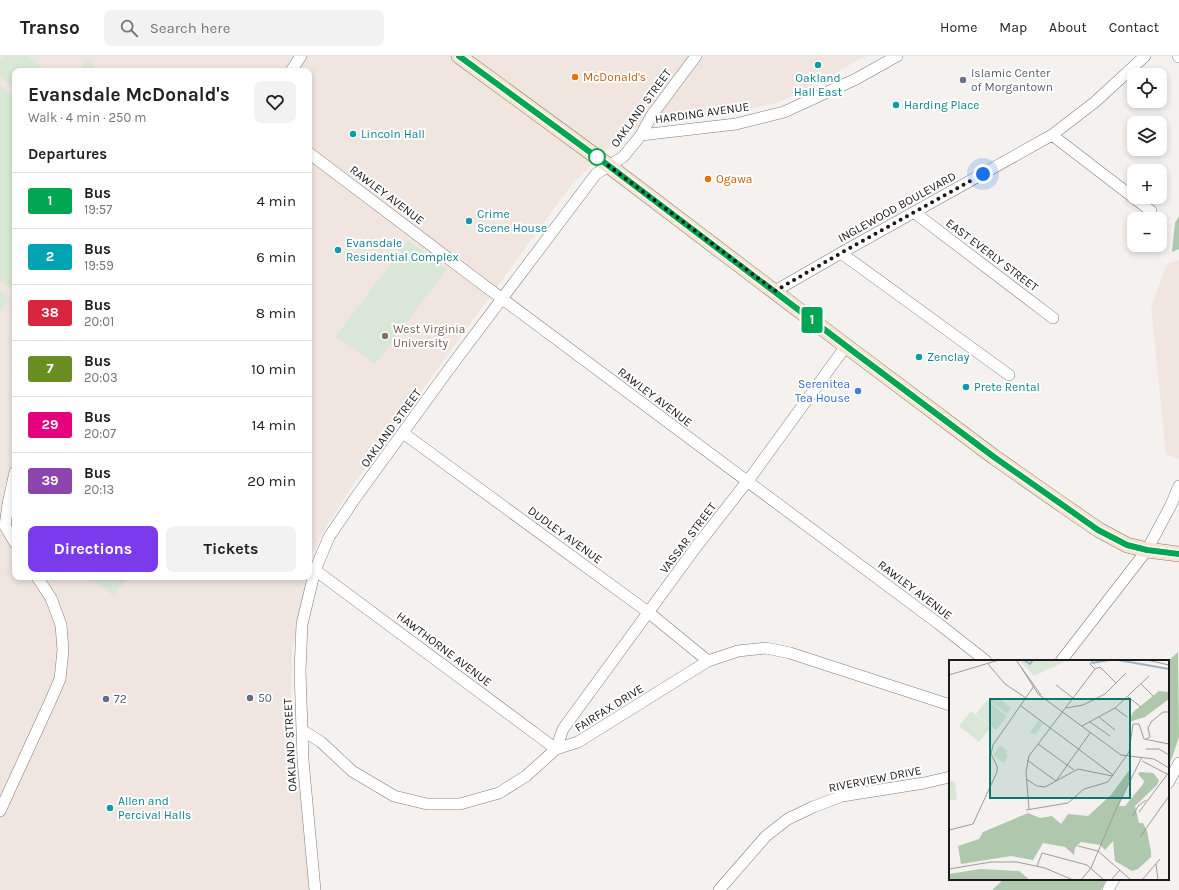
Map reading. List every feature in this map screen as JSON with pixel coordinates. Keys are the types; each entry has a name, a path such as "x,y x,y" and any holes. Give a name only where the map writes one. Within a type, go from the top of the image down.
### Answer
{"street":[{"path":"293,68 301,56"},
{"path":"459,56 609,166 1000,461 1098,530 1127,545 1147,550 1179,554"},
{"name":"OAKLAND STREET","path":"315,890 303,760 300,647 302,624 315,570 329,537 356,497 452,365 596,174 623,157 641,135 652,114 696,56"},
{"name":"HARDING AVENUE","path":"641,135 736,124 784,112 856,79 897,56"},
{"name":"INGLEWOOD BOULEVARD","path":"775,291 1052,135 1095,102 1145,56"},
{"path":"1052,135 1152,211"},
{"name":"RAWLEY AVENUE","path":"312,155 502,299 939,624 985,660"},
{"name":"EAST EVERLY STREET","path":"915,213 1053,318"},
{"path":"841,253 1009,374"},
{"name":"VASSAR STREET","path":"556,749 563,729 846,346"},
{"name":"DUDLEY AVENUE","path":"403,433 648,612 708,661"},
{"path":"12,486 5,526 12,538"},
{"path":"1062,660 1147,550 1171,505 1179,486"},
{"name":"HAWTHORNE AVENUE","path":"315,570 556,749"},
{"path":"0,811 60,678 64,650 61,625 51,598 39,580"},
{"name":"FAIRFAX DRIVE","path":"302,730 321,742 352,771 394,796 427,804 460,804 499,793 526,776 556,749 578,742 708,661 738,650 766,648 790,653 949,705"},
{"path":"1169,781 1179,763"},
{"name":"RIVERVIEW DRIVE","path":"719,890 766,836 788,819 813,807 842,796 924,783 949,777"},
{"path":"1108,890 1113,880"}],"shaded area":[{"name":"West Virginia University","path":"0,56 865,56 780,102 690,121 627,129 569,188 354,484 323,532 312,554 312,68 12,68 12,580 306,580 292,650 291,706 309,890 0,890"},
{"path":"1179,260 1179,459 1166,454 1151,308 1166,265"}],"green space":[{"path":"4,56 28,56 43,68 12,68 12,86 0,76 0,60"},
{"path":"87,60 96,68 80,68"},
{"path":"0,86 12,96 12,290 0,280"},
{"path":"1179,216 1179,249 1172,252 1175,223"},
{"path":"408,241 447,269 375,364 336,336"},
{"path":"0,291 10,299 0,311"},
{"path":"93,580 126,580 114,596"},
{"path":"1178,652 1179,737 1169,764 1169,660"},
{"path":"1003,880 1106,880 1101,890 992,890"}],"bus line":[{"name":"1","path":"459,56 609,166 994,457 1098,530 1127,545 1147,550 1179,554"}],"place":[{"name":"Oakland Hall East","path":"818,65"},
{"name":"McDonald's","path":"575,77"},
{"name":"Islamic Center of Morgantown","path":"963,80"},
{"name":"Harding Place","path":"896,105"},
{"name":"Lincoln Hall","path":"353,134"},
{"name":"Ogawa","path":"708,179"},
{"name":"Crime Scene House","path":"469,221"},
{"name":"Evansdale Residential Complex","path":"338,250"},
{"name":"West Virginia University","path":"385,336"},
{"name":"Zenclay","path":"919,357"},
{"name":"Prete Rental","path":"966,387"},
{"name":"Serenitea Tea House","path":"858,391"},
{"name":"50","path":"250,698"},
{"name":"72","path":"106,699"},
{"name":"Allen and Percival Halls","path":"110,808"}],"route":[{"path":"597,157 775,291 983,174"}]}
